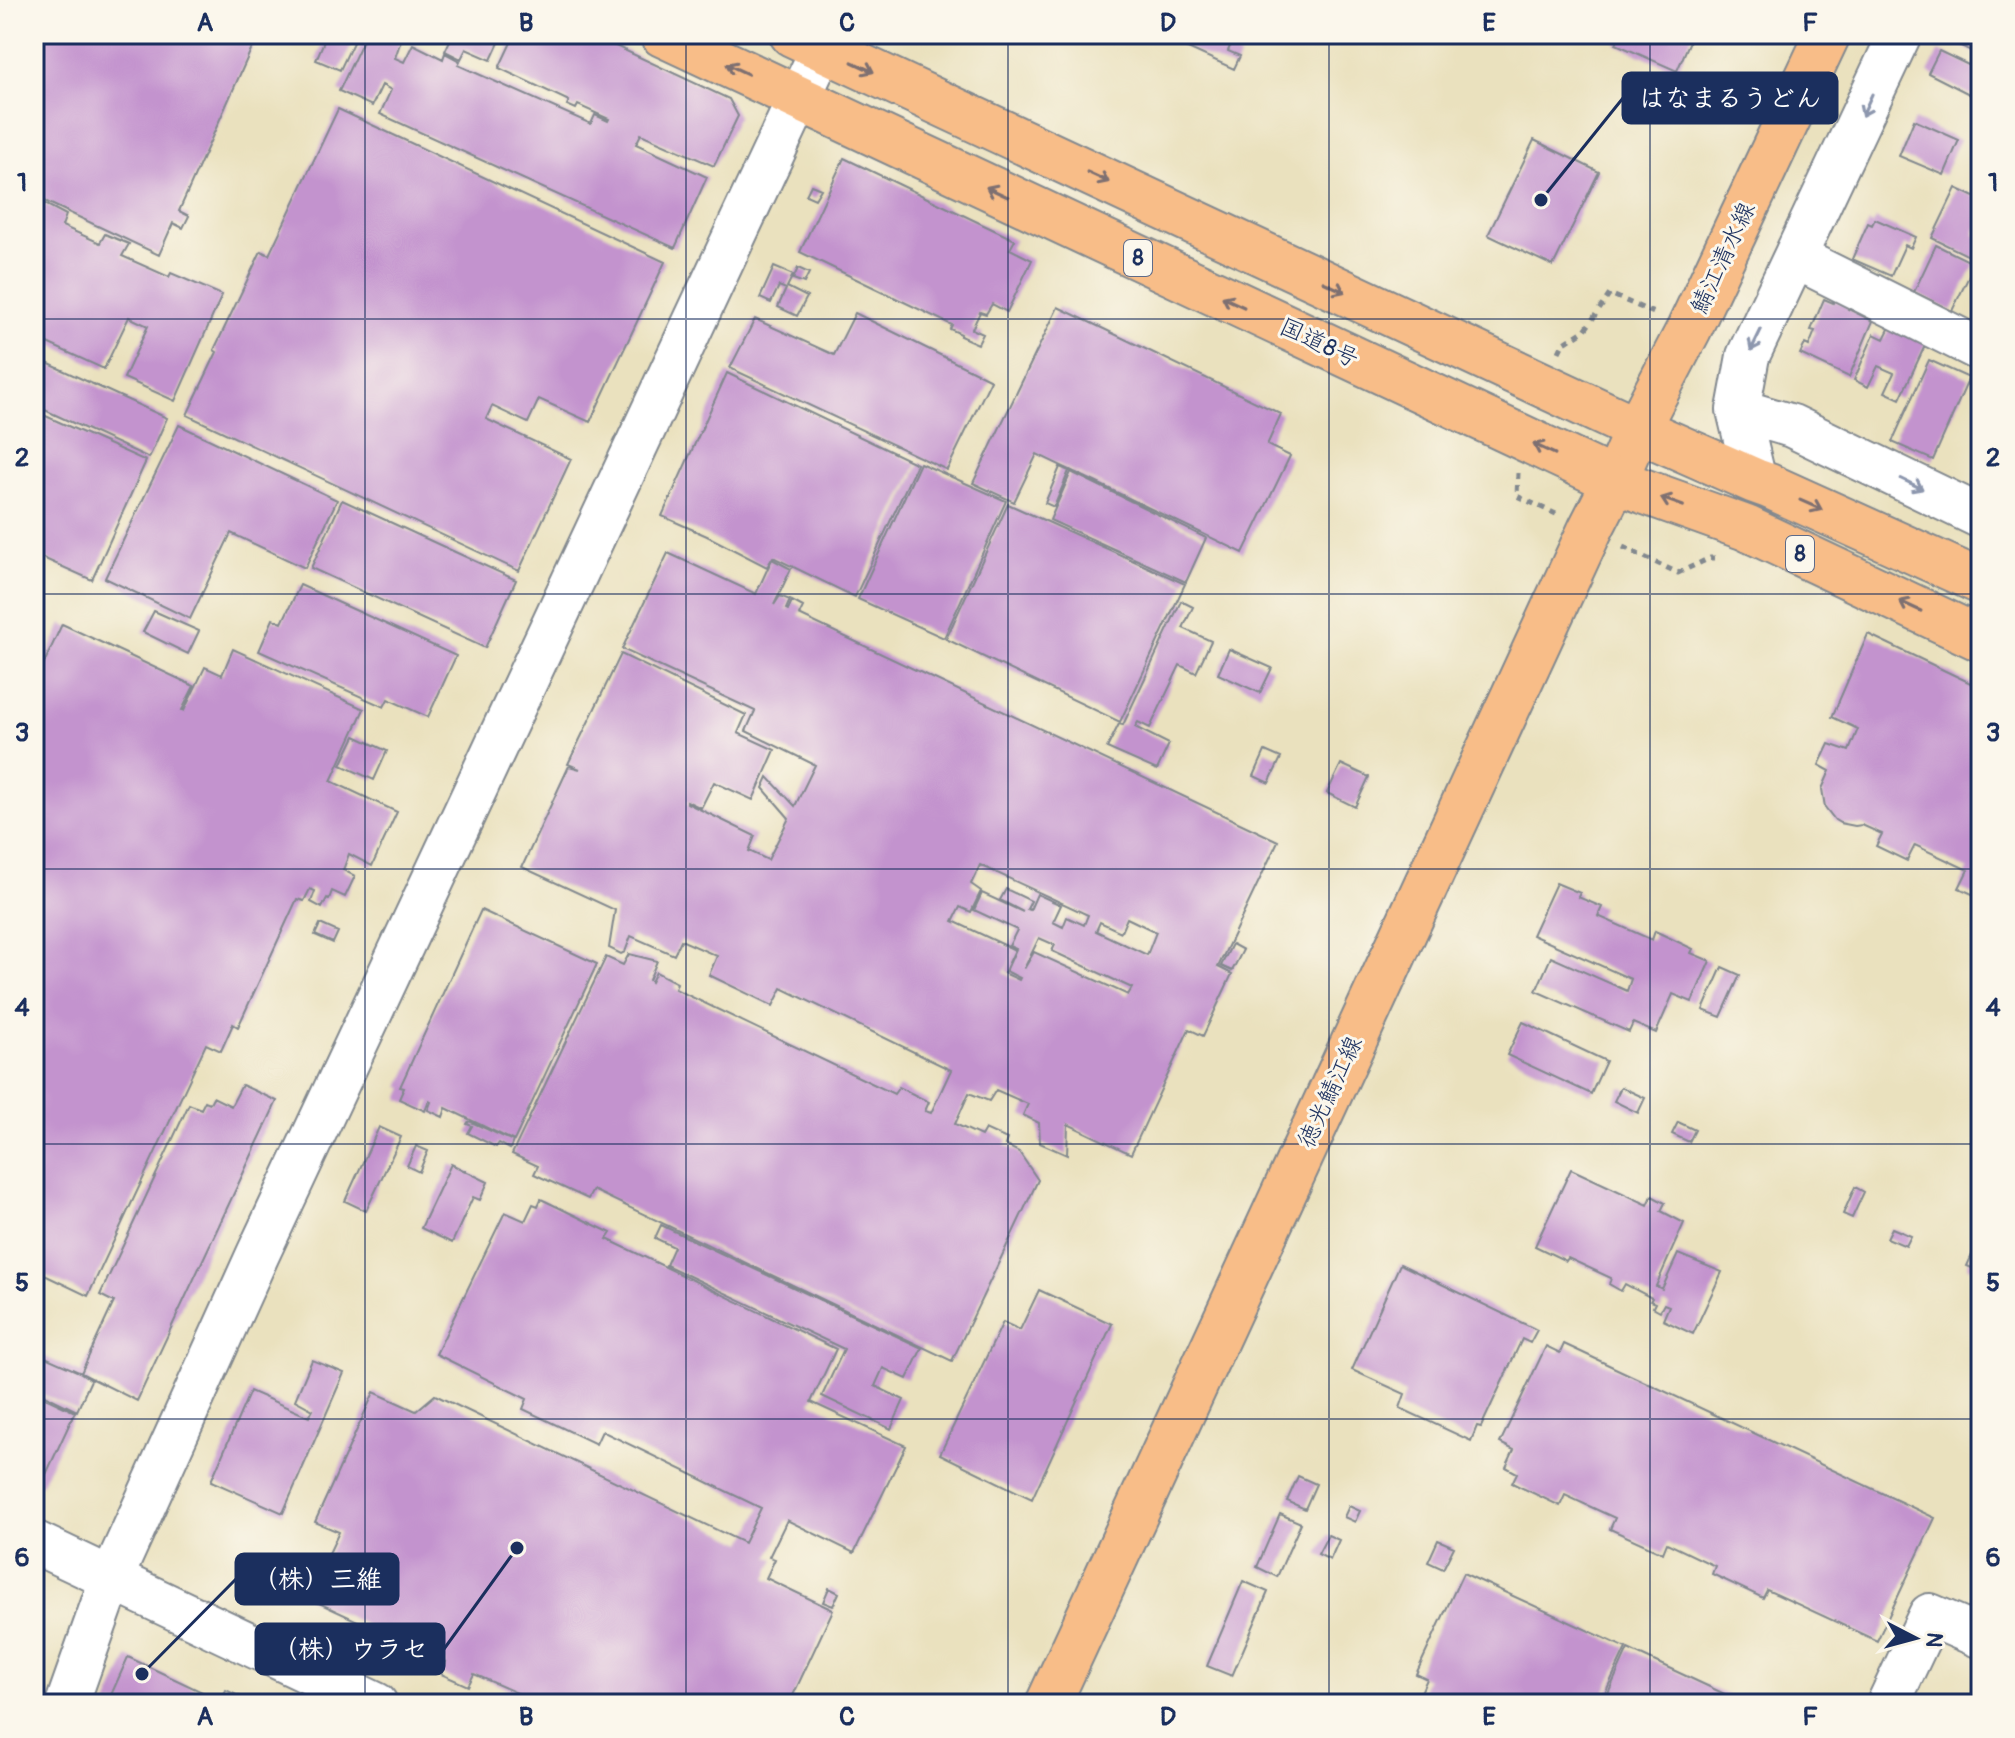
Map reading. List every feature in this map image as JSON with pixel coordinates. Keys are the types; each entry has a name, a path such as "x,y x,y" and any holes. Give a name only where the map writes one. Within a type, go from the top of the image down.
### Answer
{"main road":[{"name":"国道8号","path":"662,34 1615,481 1746,528 1981,639"},
{"name":"鯖江清水線","path":"1615,481 1637,429 1689,329 1828,34"},
{"name":"8","path":"815,39 1637,429 1981,582"},
{"name":"徳光鯖江線","path":"1048,1704 1615,481"}],"street":[{"path":"1755,481 1738,410 1748,356 1900,34"},
{"path":"67,1704 112,1577 258,1254 799,99 815,39"},
{"path":"1795,257 1976,336"},
{"path":"1738,410 1792,426 1981,517"},
{"path":"34,1542 376,1704"},
{"path":"1888,1704 1930,1615 1981,1637"}],"building":[{"path":"34,34 258,34 179,211 189,216 183,228 173,223 159,255 34,196"},
{"path":"327,34 357,34 340,70 316,60"},
{"path":"366,34 403,34 395,58 404,62 413,44 443,59 445,53 460,61 458,65 591,124 595,115 609,119 578,105 576,109 567,105 569,101 499,68 515,34 590,34 729,99 738,116 714,166 641,134 636,144 707,177 675,248 380,114 391,90 382,85 372,106 339,91"},
{"path":"453,34 503,34 491,60 466,49 461,59 445,51"},
{"path":"1157,34 1235,34 1228,51 1240,56 1234,69"},
{"path":"1376,34 1402,34 1397,44"},
{"path":"1620,34 1693,34 1677,71 1616,44"},
{"path":"1964,34 1981,34 1981,56 1959,45"},
{"path":"1939,51 1981,71 1981,100 1928,73"},
{"path":"338,109 665,262 590,422 539,399 528,423 492,406 486,419 571,459 519,571 187,415 261,251 269,255"},
{"path":"1914,120 1959,140 1944,175 1899,156"},
{"path":"1534,140 1599,172 1553,266 1488,235"},
{"path":"844,158 1015,240 1010,249 1032,260 1007,312 992,304 986,314 980,312 972,329 983,334 978,344 950,329 952,325 800,252"},
{"path":"811,185 821,189 815,199 806,195"},
{"path":"1956,188 1981,200 1981,220 1974,234 1981,238 1977,260 1932,238"},
{"path":"45,204 66,215 62,226 100,243 105,234 129,244 122,256 169,277 171,273 222,295 175,401 124,378 148,326 129,317 104,369 34,337 34,214 39,216"},
{"path":"1875,219 1916,237 1911,248 1905,245 1891,276 1852,259 1868,223 1872,225"},
{"path":"1936,245 1975,264 1952,311 1914,292"},
{"path":"774,267 793,275 787,287 807,297 797,316 778,307 786,289 779,286 771,303 760,298"},
{"path":"798,268 809,273 804,283 793,279"},
{"path":"1824,299 1849,306 1848,309 1873,321 1849,377 1800,354 1805,344 1809,346 1815,331 1811,330"},
{"path":"1058,307 1281,414 1267,445 1290,456 1243,553 1037,454 1014,502 973,483"},
{"path":"855,313 991,380 947,470 730,368 755,319 834,355"},
{"path":"1891,325 1929,337 1900,399 1885,392 1894,373 1878,366 1868,387 1854,380 1874,334 1884,339"},
{"path":"34,357 167,418 149,458 34,405"},
{"path":"1929,360 1969,378 1933,460 1892,442"},
{"path":"727,373 917,464 855,597 773,557 767,567 662,516"},
{"path":"39,413 146,461 92,580 34,554 34,424"},
{"path":"179,425 337,500 305,568 231,533 190,619 105,578"},
{"path":"920,463 1006,501 944,638 858,599"},
{"path":"1060,467 1069,471 1054,507 1045,503"},
{"path":"1071,472 1206,538 1186,582 1050,520"},
{"path":"342,500 516,580 485,648 311,568"},
{"path":"1008,504 1185,584 1120,722 946,639"},
{"path":"668,553 756,594 772,559 791,569 774,605 780,596 790,600 788,610 792,601 803,607 799,615 1278,841 1218,967 1232,974 1203,1036 1189,1029 1131,1154 1068,1124 1067,1155 1040,1143 1039,1123 1023,1115 1028,1104 996,1090 989,1101 969,1093 955,1124 981,1136 985,1129 1007,1139 1005,1145 1019,1152 1038,1180 952,1361 593,1190 588,1199 534,1174 538,1166 512,1154 606,957 623,965 629,954 657,961 649,980 651,982 656,972 677,983 675,989 894,1094 899,1087 929,1102 925,1111 931,1113 951,1070 782,988 773,1006 709,975 717,956 681,940 674,955 631,936 625,952 621,954 609,948 615,910 522,867 569,766 580,769 568,764 621,654 746,715 738,733 775,750 753,800 714,782 701,808 687,801 755,836 749,851 768,860 789,818 763,788 768,777 795,806 815,765 746,731 755,711 622,649","holes":["980,865 1088,915 1084,925 1067,917 1063,927 1053,922 1061,905 1037,894 1030,910 1027,909 1031,901 1006,889 1000,900 1023,912 982,893 974,910 1017,930 1009,946 1016,949 1006,971 1019,980 1004,973 1015,950 953,921 960,907 971,912 981,891 971,884","1127,918 1156,932 1147,955 1096,931 1100,922 1121,932","1039,938 1055,945 1052,951 1132,988 1128,995 1034,952 1024,969"]},
{"path":"300,585 456,656 428,717 388,699 384,707 259,651 273,619 282,623"},
{"path":"1181,601 1193,607 1183,628 1211,641 1196,673 1180,665 1150,728 1138,722 1135,727 1169,744 1157,770 1107,748 1119,724 1123,725"},
{"path":"154,611 199,631 188,654 143,632"},
{"path":"62,624 194,686 184,711 205,667 222,675 233,649 364,709 331,781 397,812 372,866 349,854 343,870 355,876 345,897 332,891 322,908 311,902 315,891 310,889 304,901 297,899 238,1027 233,1024 221,1051 206,1044 88,1296 34,1270 34,685"},
{"path":"1868,634 1981,688 1981,898 1959,888 1968,870 1915,845 1907,861 1876,846 1882,834 1862,825 1840,823 1825,807 1822,789 1830,771 1819,765 1829,744 1849,751 1858,729 1832,717"},
{"path":"1229,649 1272,668 1260,693 1218,674"},
{"path":"355,736 387,751 374,780 341,765"},
{"path":"1265,751 1281,758 1269,783 1254,776"},
{"path":"1341,764 1369,777 1355,807 1327,793"},
{"path":"1556,883 1602,907 1598,916 1652,940 1655,931 1710,961 1692,1002 1673,994 1656,1033 1633,1023 1629,1032 1536,991 1551,957 1627,991 1631,979 1532,935"},
{"path":"481,910 597,964 514,1141 446,1108 443,1117 428,1110 429,1101 425,1111 399,1099 404,1088 400,1087"},
{"path":"320,924 338,932 333,943 315,935"},
{"path":"1232,944 1243,950 1232,971 1221,966"},
{"path":"1722,967 1740,975 1721,1017 1703,1010"},
{"path":"1523,1022 1606,1061 1591,1094 1507,1055"},
{"path":"242,1085 277,1101 137,1401 81,1373 114,1302 100,1295 189,1104 201,1109 205,1101 210,1103 213,1097 231,1106"},
{"path":"1621,1087 1645,1098 1638,1113 1614,1101"},
{"path":"469,1121 513,1141 510,1149 499,1143 496,1147 468,1133 472,1126 467,1124"},
{"path":"1678,1122 1695,1130 1689,1142 1672,1134"},
{"path":"379,1127 401,1137 366,1211 345,1201"},
{"path":"416,1146 428,1151 419,1172 407,1166"},
{"path":"451,1164 488,1182 480,1200 473,1197 452,1243 421,1228"},
{"path":"1571,1169 1648,1205 1652,1196 1665,1203 1661,1211 1684,1223 1656,1286 1662,1289 1678,1254 1722,1272 1693,1334 1663,1320 1669,1306 1664,1304 1660,1311 1653,1307 1655,1303 1650,1301 1652,1298 1625,1284 1621,1291 1609,1284 1611,1278 1535,1246"},
{"path":"1855,1187 1864,1192 1852,1218 1843,1214"},
{"path":"541,1199 611,1233 607,1239 836,1349 811,1402 906,1446 854,1553 787,1520 769,1557 775,1559 766,1578 833,1610 789,1704 542,1704 474,1674 468,1686 441,1674 446,1662 308,1598 339,1532 315,1522 374,1392 416,1411 435,1395 744,1543 761,1508 602,1431 596,1444 523,1409 527,1399 436,1354 505,1212 525,1221 533,1204 538,1206"},
{"path":"661,1225 922,1348 907,1379 883,1368 875,1386 904,1400 891,1429 822,1396 844,1349 666,1265 674,1247 655,1238"},
{"path":"1892,1228 1911,1236 1906,1246 1887,1238"},
{"path":"1981,1235 1981,1272 1967,1266"},
{"path":"1400,1264 1537,1330 1530,1343 1522,1339 1481,1427 1477,1426 1471,1441 1400,1408 1405,1394 1352,1370"},
{"path":"1039,1290 1112,1324 1032,1499 940,1454 1003,1322 1020,1330"},
{"path":"1564,1344 1935,1518 1877,1641 1767,1590 1763,1598 1712,1574 1715,1566 1667,1543 1663,1553 1610,1529 1615,1518 1565,1495 1560,1506 1512,1483 1517,1473 1506,1467 1514,1450 1500,1443 1546,1346 1560,1353"},
{"path":"34,1352 91,1380 77,1411 34,1390"},
{"path":"312,1360 344,1373 283,1513 211,1481 250,1391 309,1417 313,1410 295,1400"},
{"path":"39,1395 75,1412 41,1485 34,1481 34,1405"},
{"path":"1298,1476 1316,1484 1305,1509 1287,1501"},
{"path":"1349,1506 1360,1511 1355,1522 1344,1517"},
{"path":"1280,1514 1301,1523 1277,1577 1257,1567"},
{"path":"1328,1535 1339,1540 1330,1560 1318,1554"},
{"path":"1438,1540 1454,1547 1443,1569 1428,1562"},
{"path":"1463,1573 1626,1648 1600,1704 1428,1704 1418,1699 1427,1679 1416,1674"},
{"path":"1243,1581 1268,1592 1232,1676 1207,1666"},
{"path":"829,1588 839,1593 833,1606 823,1602"},
{"path":"1628,1649 1746,1704 1603,1704"},
{"path":"128,1657 221,1701 226,1690 256,1704 107,1704"}],"place":[{"name":"はなまるうどん","path":"1541,200"},
{"name":"（株）ウラセ","path":"517,1548"},
{"name":"（株）三維","path":"142,1674"}]}
